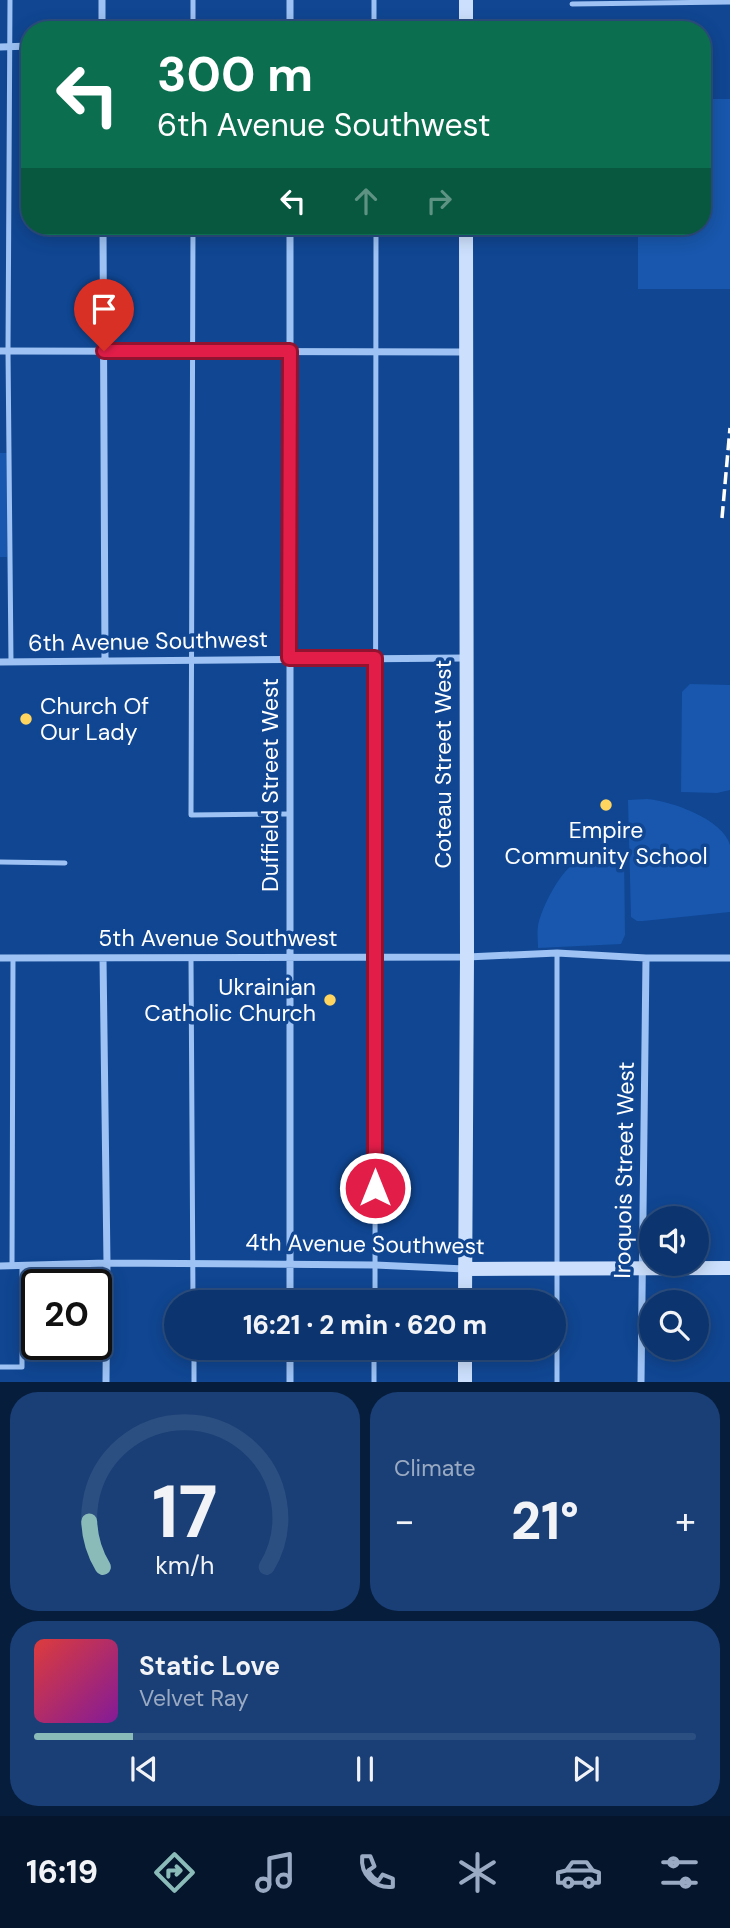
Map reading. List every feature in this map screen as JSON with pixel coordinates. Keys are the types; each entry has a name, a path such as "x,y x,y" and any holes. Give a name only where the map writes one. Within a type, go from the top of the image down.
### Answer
{"street":[{"path":"102,0 102,21"},
{"path":"290,0 290,21"},
{"path":"466,0 466,21"},
{"path":"0,47 21,46"},
{"path":"103,235 105,661"},
{"name":"Duffield Street West","path":"290,235 290,1290"},
{"name":"Coteau Street West","path":"465,1290 466,235"},
{"path":"4,351 466,352"},
{"name":"6th Avenue Southwest","path":"0,662 465,658"},
{"name":"5th Avenue Southwest","path":"0,958 289,959 557,953 646,958 730,958"},
{"path":"103,958 106,1382"},
{"name":"Iroquois Street West","path":"642,1206 646,958"},
{"name":"4th Avenue Southwest","path":"0,1266 107,1263 375,1265 465,1269 639,1268"},
{"name":"4th Avenue Southwest","path":"709,1268 730,1268"},
{"name":"Iroquois Street West","path":"641,1276 641,1382"},
{"path":"290,1360 290,1382"},
{"path":"465,1360 465,1382"}],"lane":[{"path":"10,0 4,351 10,447 11,662"},
{"path":"193,0 193,21"},
{"path":"374,0 374,21"},
{"path":"572,4 730,2"},
{"path":"193,235 191,815 289,814"},
{"path":"375,1290 376,235"},
{"path":"0,448 10,447"},
{"path":"0,562 10,563"},
{"path":"0,862 65,863"},
{"path":"557,953 558,1382"},
{"path":"12,1266 13,958"},
{"path":"191,959 193,1290"},
{"path":"0,1367 22,1367 22,1266"},
{"path":"194,1360 194,1382"},
{"path":"374,1360 374,1382"}],"shaded area":[{"path":"711,99 730,99 730,289 638,289 638,235 711,235"},
{"path":"0,453 7,453 7,557 0,557"},
{"path":"690,684 730,685 730,790 717,793 681,792 682,692"},
{"path":"647,799 669,803 695,813 717,827 725,836 730,845 730,912 643,921 631,917 628,800"},
{"path":"624,856 625,935 621,944 538,948 538,926 543,910 557,883 568,869 585,860"}],"railway":[{"path":"722,518 730,428"}],"place":[{"name":"Church Of Our Lady","path":"26,719"},
{"name":"Empire Community School","path":"606,805"},
{"name":"Ukrainian Catholic Church","path":"330,1000"}],"route":[{"path":"104,351 290,351 289,658 375,658 375,1188"}]}
